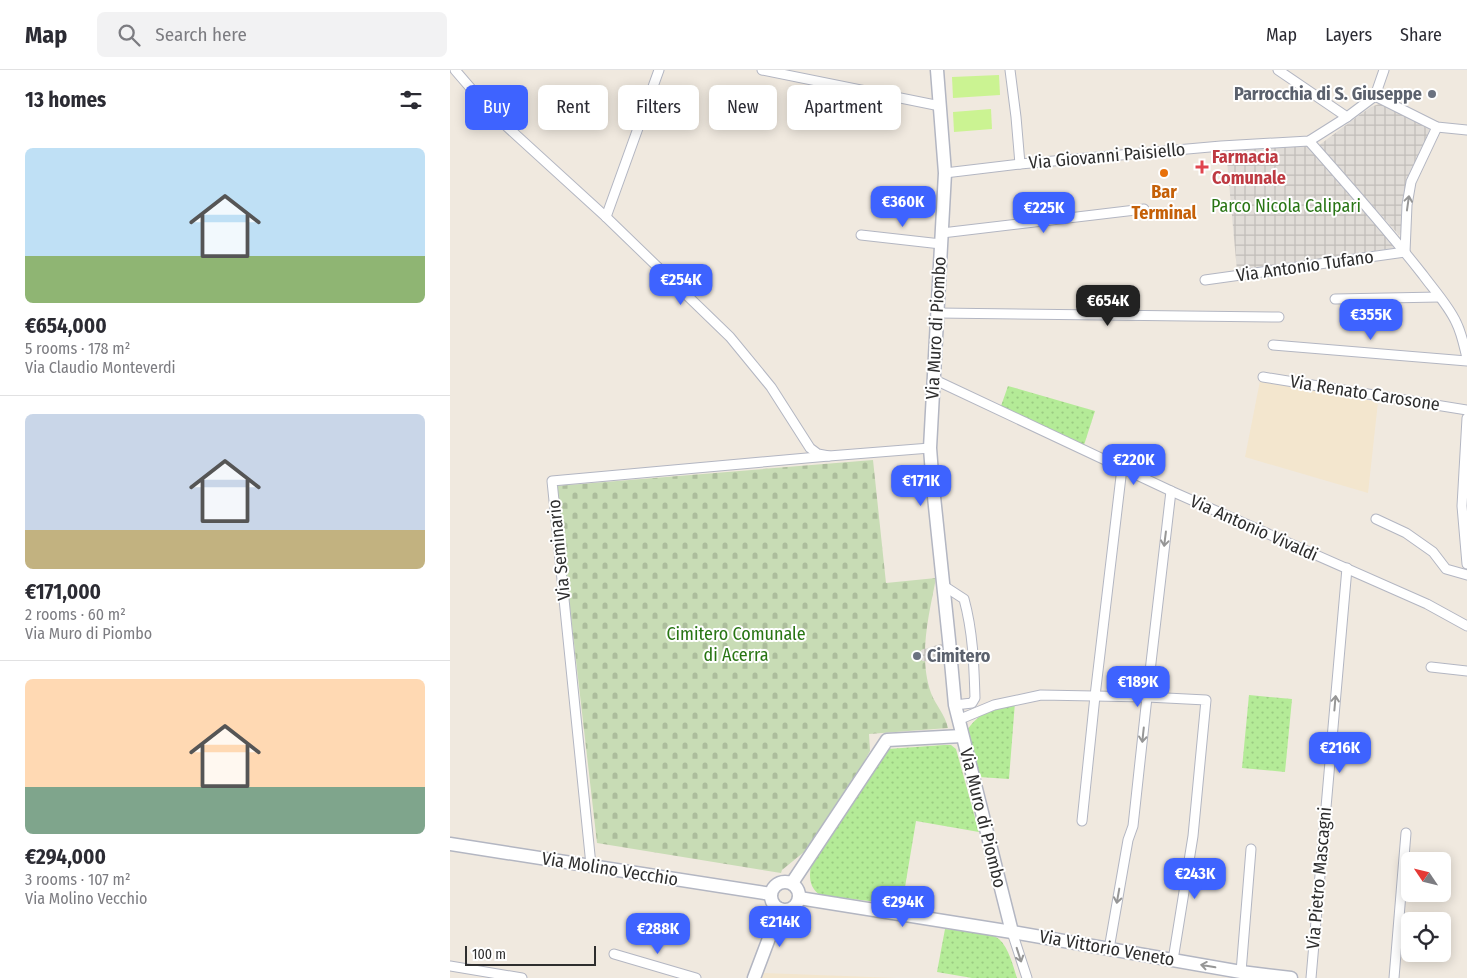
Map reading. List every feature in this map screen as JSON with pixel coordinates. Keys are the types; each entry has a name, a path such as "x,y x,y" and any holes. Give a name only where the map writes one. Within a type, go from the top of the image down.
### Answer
{"street":[{"path":"455,70 504,124 606,217 730,337 772,387 810,448 818,454 829,456 930,448"},
{"path":"606,217 659,70"},
{"path":"762,70 940,106"},
{"name":"Via Muro di Piombo","path":"937,70 945,173 930,448 935,507 954,705 1012,932"},
{"path":"1010,70 1020,164"},
{"path":"1278,70 1347,117"},
{"path":"1384,70 1375,96 1437,127 1467,130"},
{"name":"Via Giovanni Paisiello","path":"945,173 1020,164 1221,146 1309,141 1347,117 1375,96"},
{"path":"1405,252 1406,205 1411,182 1437,127"},
{"path":"1273,345 1467,360 1462,336 1456,321 1439,297 1405,252 1309,141"},
{"path":"861,235 942,239 1144,209"},
{"name":"Via Antonio Tufano","path":"1205,280 1405,252"},
{"path":"1335,300 1439,297"},
{"path":"937,313 1279,317"},
{"name":"Via Renato Carosone","path":"1263,377 1467,410"},
{"name":"Via Antonio Vivaldi","path":"933,379 1171,491 1427,604 1467,626"},
{"path":"1467,418 1462,506 1467,564"},
{"name":"Via Seminario","path":"591,865 552,481 829,456"},
{"path":"1082,821 1122,468"},
{"path":"1109,948 1128,840 1133,826 1146,697 1171,491"},
{"path":"1376,519 1406,533 1432,552 1446,569 1467,575"},
{"name":"Via Pietro Mascagni","path":"1311,978 1346,568"},
{"path":"944,586 964,599 974,655 975,698 972,703 954,705"},
{"path":"1431,667 1467,671"},
{"path":"958,720 994,705 1041,695 1206,700 1193,836 1173,960"},
{"path":"792,884 887,740 962,736"},
{"path":"1394,978 1406,833"},
{"name":"Via Molino Vecchio","path":"450,844 771,894"},
{"path":"1241,972 1251,849"},
{"path":"787,882 792,884 798,890 799,898 793,908 780,909 773,903 772,890 778,883 787,882"},
{"path":"799,898 1012,932 1027,978"},
{"path":"754,978 780,909"},
{"name":"Via Vittorio Veneto","path":"1012,932 1241,972 1291,978"},
{"path":"614,954 696,978"},
{"path":"450,966 522,978"}],"shaded area":[{"name":"Parco Nicola Calipari","path":"1379,104 1385,105 1429,129 1431,134 1409,176 1404,191 1401,232 1399,235 1318,146 1371,107"},
{"name":"Parco Nicola Calipari","path":"1307,146 1396,248 1237,271 1226,150"},
{"path":"1260,381 1378,402 1368,493 1245,457"},
{"path":"944,643 946,663 922,661 921,650"},
{"path":"764,973 897,978 762,978"}],"green space":[{"path":"999,75 1000,95 953,98 952,77"},
{"path":"991,109 992,129 954,132 953,112"},
{"path":"1008,386 1095,411 1084,445 1001,406"},
{"name":"Cimitero Comunale di Acerra","path":"873,460 886,583 936,578 926,636 925,665 931,693 945,718 948,728 869,734 870,751 852,784 804,852 782,870 781,873 597,843 556,486"},
{"path":"1249,695 1292,699 1285,772 1242,768"},
{"path":"1015,702 1009,779 979,777 967,730 983,714"},
{"path":"951,745 956,749 979,832 916,821 902,905 820,895 816,892 811,882 811,865 888,749"},
{"path":"945,929 981,933 999,939 1008,952 1017,978 972,978 937,972"}],"place":[{"name":"Parrocchia di S. Giuseppe","path":"1432,94"},
{"name":"Farmacia Comunale","path":"1202,167"},
{"name":"Bar Terminal","path":"1164,173"},
{"name":"Cimitero","path":"917,656"}]}
